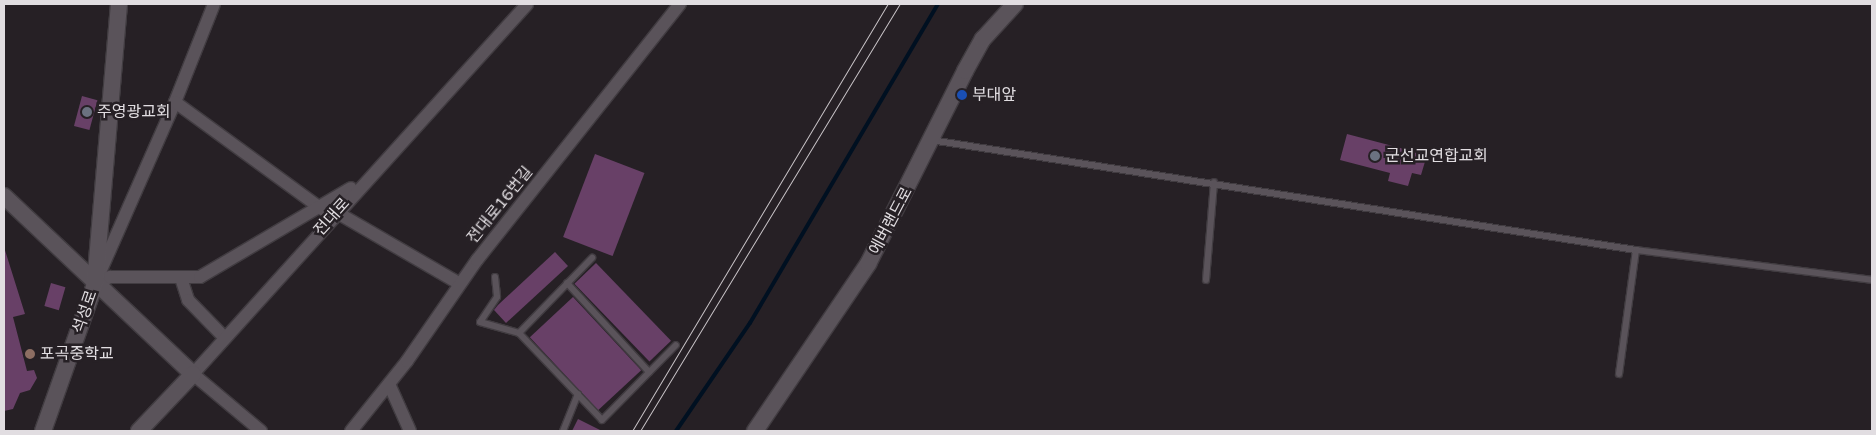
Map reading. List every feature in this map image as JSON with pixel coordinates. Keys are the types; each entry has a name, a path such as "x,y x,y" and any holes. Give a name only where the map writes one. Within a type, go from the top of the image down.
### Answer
{"street":[{"path":"95,284 119,4"},
{"path":"95,284 175,102 214,4"},
{"name":"전대로","path":"139,431 193,374 336,212 376,171 527,4"},
{"name":"전대로16번길","path":"351,431 389,384 460,284 680,4"},
{"name":"에버랜드로","path":"755,431 868,264 914,180 930,139 983,39 1015,4"},
{"path":"175,102 322,209"},
{"path":"95,284 110,277 200,277 322,209 376,171"},
{"name":"석성로","path":"4,196 95,284 43,431"},
{"path":"336,212 460,284"},
{"path":"181,278 188,300 225,338"},
{"path":"95,284 193,374 261,431"},
{"path":"389,384 410,431"}],"lane":[{"path":"930,139 1214,182 1636,250 1872,280"},
{"path":"1206,280 1214,182"},
{"path":"1619,374 1636,250"},
{"path":"519,332 592,258"},
{"path":"495,277 497,297 480,322 519,332 602,420 676,345"},
{"path":"567,283 649,372"},
{"path":"563,431 578,394"}],"building":[{"path":"82,96 97,100 89,130 74,126"},
{"path":"1347,134 1427,155 1421,175 1412,173 1408,186 1388,181 1390,173 1340,160"},
{"path":"595,154 644,173 613,256 563,237"},
{"path":"4,247 25,314 13,317 27,371 34,370 37,378 30,390 20,393 13,409 4,411"},
{"path":"555,252 568,266 506,323 494,310"},
{"path":"596,263 671,341 649,362 574,284"},
{"path":"51,283 65,287 59,310 44,306"},
{"path":"573,297 641,370 598,410 530,337"},
{"path":"578,419 602,431 572,431"}],"waterway":[{"path":"676,431 750,323 938,4"}],"tram line":[{"path":"632,431 888,4"},
{"path":"640,431 900,4"}],"place":[{"name":"부대앞","path":"962,95"},
{"name":"주영광교회","path":"87,112"},
{"name":"군선교연합교회","path":"1375,156"},
{"name":"포곡중학교","path":"30,354"}]}
